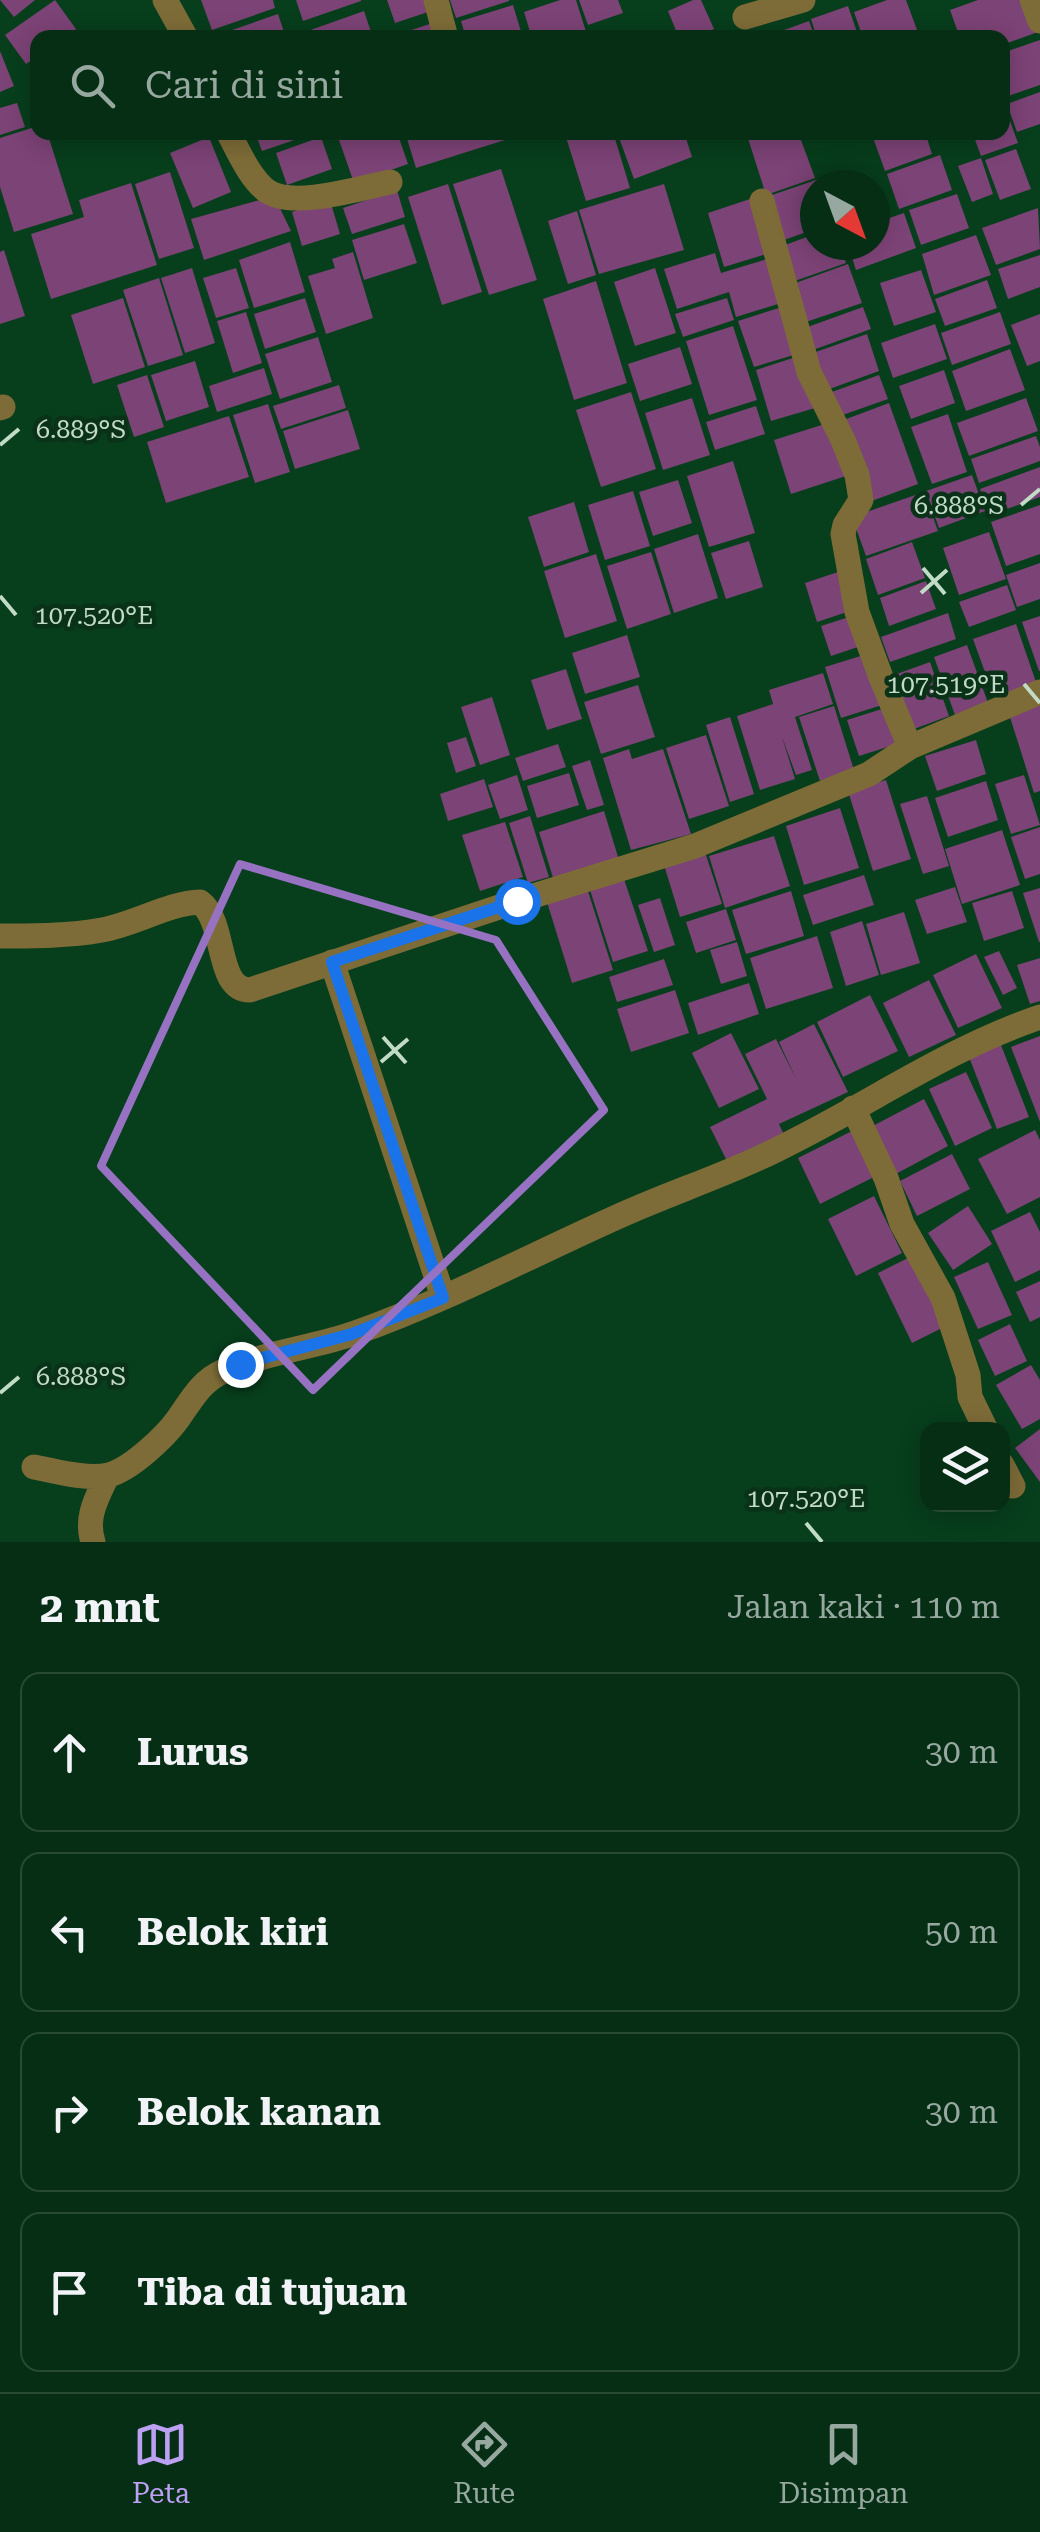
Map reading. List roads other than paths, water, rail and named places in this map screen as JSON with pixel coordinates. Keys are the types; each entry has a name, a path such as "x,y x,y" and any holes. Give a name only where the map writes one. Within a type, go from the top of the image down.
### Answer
{"street":[{"path":"166,0 182,30"},
{"path":"436,0 444,30"},
{"path":"745,18 803,0"},
{"path":"1032,0 1040,21"},
{"path":"232,140 246,168 267,191 286,197 316,196 390,182"},
{"path":"762,201 809,372 844,440 857,475 860,500 842,534 857,612 910,747"},
{"path":"0,936 103,930 171,907 200,902 214,918 229,977 241,990 250,990 695,846 869,774 910,747 1040,692"},
{"path":"332,962 443,1298"},
{"path":"34,1467 107,1476 162,1440 204,1382 220,1372 352,1334 443,1298 617,1217 758,1158 995,1032 1040,1017"},
{"path":"853,1108 886,1178 902,1224 944,1298 968,1375 970,1397 982,1422"},
{"path":"93,1542 90,1512 107,1476"}]}
